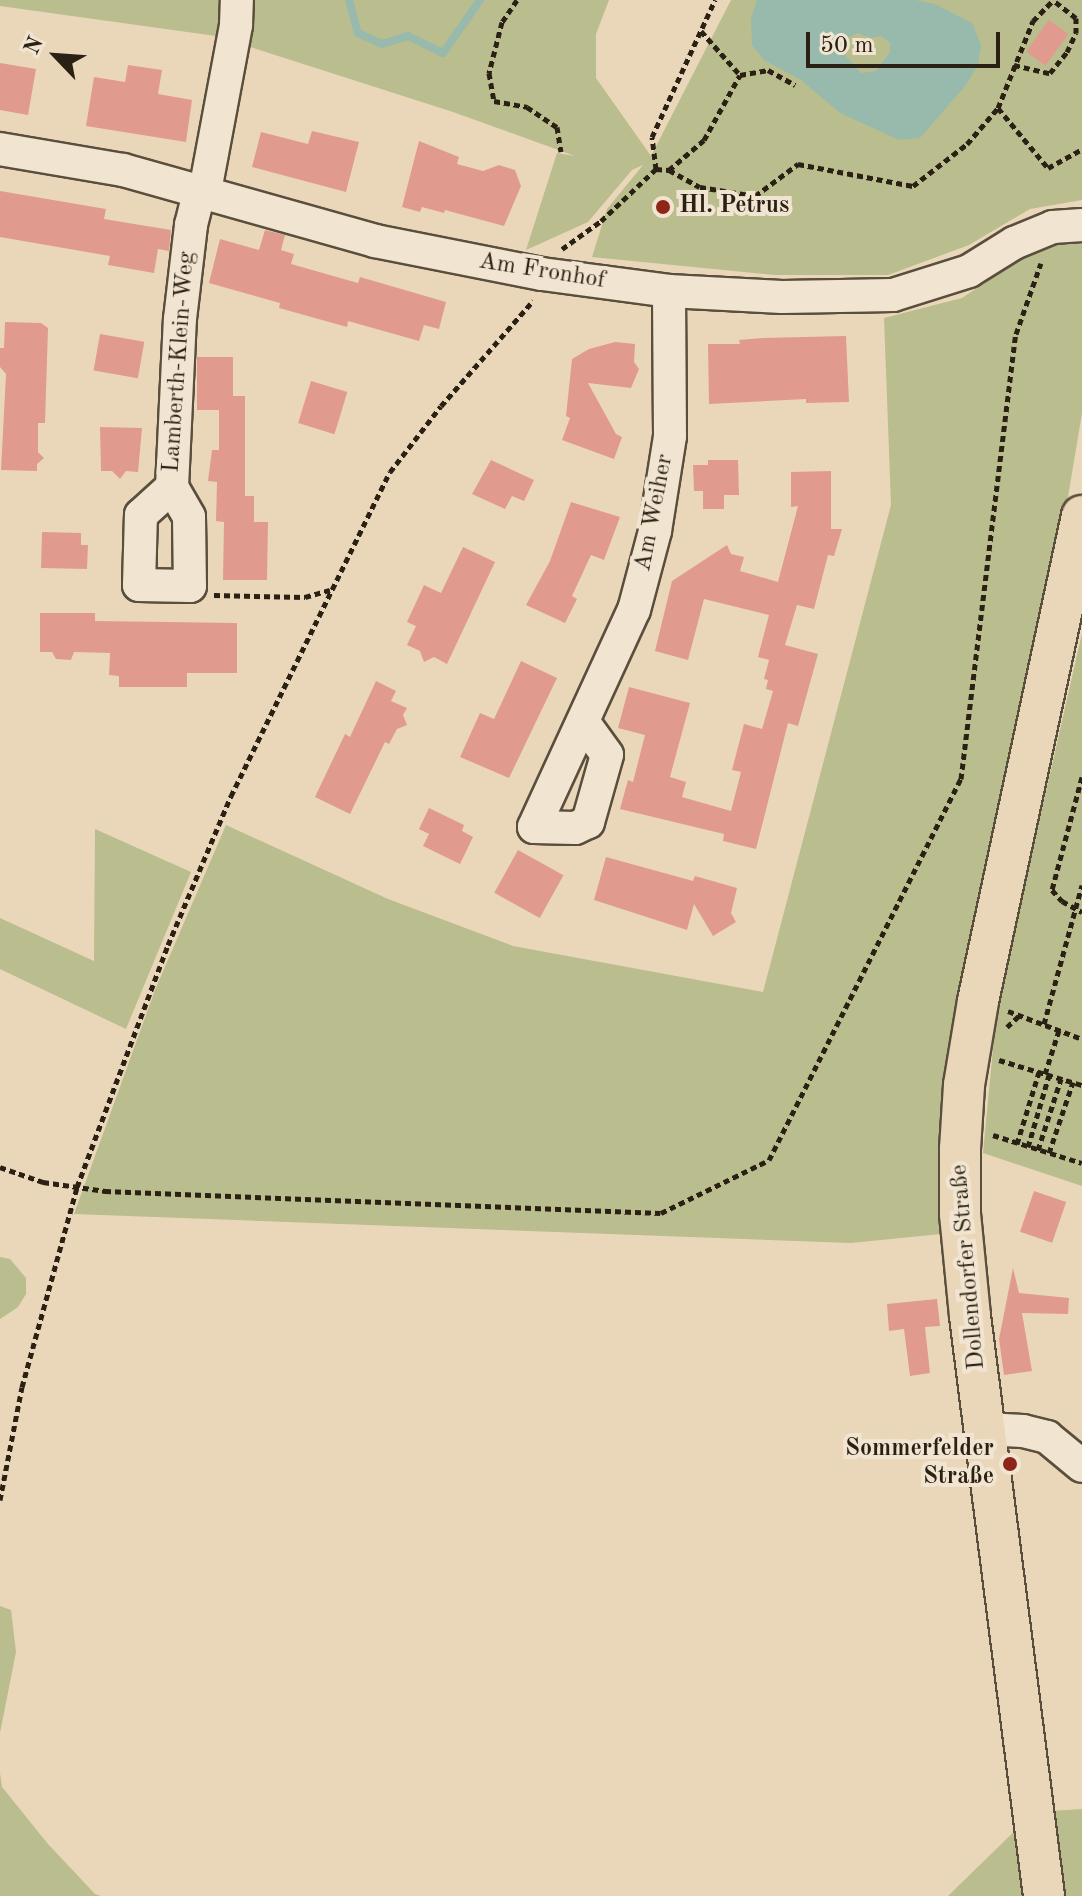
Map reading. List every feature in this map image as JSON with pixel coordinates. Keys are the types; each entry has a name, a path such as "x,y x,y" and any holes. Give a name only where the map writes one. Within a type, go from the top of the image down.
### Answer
{"main road":[{"name":"Dollendorfer Straße","path":"1043,1889 960,1214 964,1085 978,1001 1071,622 1082,516"}],"street":[{"name":"Lamberth-Klein-Weg","path":"172,487 141,515 139,585 190,586 189,517 172,487 180,319 191,225 203,191 236,25 237,0"},
{"name":"Am Fronhof","path":"0,149 123,170 375,241 542,274 669,291 782,297 893,295 969,271 1014,243 1067,226"},
{"name":"Am Weiher","path":"584,723 634,610 662,500 670,436 669,291"},
{"path":"985,1429 1023,1431 1047,1437 1079,1452"}],"path":[{"path":"517,0 502,22 489,73 494,101 527,107 557,127 561,152"},
{"path":"656,169 652,137 715,0"},
{"path":"0,1500 22,1387 77,1187 117,1075 208,850 331,589 390,472 441,406 536,299 542,274 551,257 601,221 656,169 669,170 700,187 755,196 798,164 913,186 967,144 998,108 1014,65 1033,21 1053,0 1076,18 1076,33 1067,52 1050,73 1014,65"},
{"path":"701,31 740,75"},
{"path":"740,75 768,70 795,85"},
{"path":"669,170 704,140 740,75"},
{"path":"998,108 1048,168 1082,149"},
{"path":"0,1167 43,1182 77,1187 661,1213 769,1160 961,779 1016,334 1067,226"},
{"path":"190,586 208,595 305,597 331,589"},
{"path":"1078,911 1052,890 1082,777"},
{"path":"1044,1024 1078,911 1082,885"},
{"path":"978,1001 1082,1039"},
{"path":"1004,1031 1020,1015"},
{"path":"1017,1144 1059,1030"},
{"path":"997,1075 1000,1049"},
{"path":"999,1059 1082,1085"},
{"path":"1028,1147 1044,1074"},
{"path":"1038,1150 1061,1079"},
{"path":"1049,1153 1073,1082"},
{"path":"994,1121 993,1137 1082,1163"}],"green space":[{"path":"0,0 609,0 596,34 596,78 651,156 731,0 1082,0 1082,200 1030,209 969,245 888,275 775,275 592,257 607,209 643,165 632,170 588,222 526,250 557,153 575,156 453,112 216,36 0,6"},
{"path":"1082,243 1082,413 1065,515 949,1060 939,1169 941,1234 851,1243 74,1214 155,990 226,825 388,899 513,946 763,992 891,505 884,318 962,298 1028,254 1060,244"},
{"path":"1082,633 1082,1186 983,1153 997,1007"},
{"path":"95,829 191,872 126,1029 0,969 0,918 94,961"},
{"path":"0,1257 10,1259 26,1278 26,1294 18,1307 0,1319"},
{"path":"0,1606 11,1610 16,1652 0,1733"},
{"path":"0,1773 2,1787 48,1844 95,1894 101,1896 0,1896"},
{"path":"1082,1809 1082,1896 948,1896 1034,1812"}],"shaded area":[{"path":"757,0 915,0 935,4 972,23 981,45 978,65 966,85 920,138 899,140 840,113 801,80 764,60 752,45 751,19","holes":["858,33 870,38 881,36 890,43 890,52 876,71 861,73 841,51 845,39"]}],"building":[{"path":"1049,20 1068,34 1045,66 1026,52"},
{"path":"0,63 36,69 28,115 0,110"},
{"path":"128,65 162,70 158,94 192,100 186,142 86,126 94,77 125,82"},
{"path":"312,131 359,142 346,192 252,167 261,132 308,144"},
{"path":"419,141 459,157 457,164 483,171 499,165 515,170 521,186 504,226 445,210 444,213 422,207 420,212 402,207"},
{"path":"0,191 106,209 104,219 171,230 169,251 158,249 154,273 108,265 110,256 0,237"},
{"path":"265,230 285,235 281,250 294,254 291,264 358,283 360,277 446,302 439,329 424,325 419,341 348,321 347,327 279,308 280,303 209,283 220,239 259,250"},
{"path":"5,322 41,323 48,328 45,423 38,423 38,452 44,458 37,464 37,471 1,470 6,374 0,367 0,348 4,348"},
{"path":"100,334 144,342 138,378 94,370"},
{"path":"846,336 849,402 806,403 806,399 709,404 708,344 740,344 739,340 762,338"},
{"path":"615,342 635,344 634,362 639,369 631,388 588,383 616,434 622,437 614,459 562,440 570,418 566,416 572,359 589,349"},
{"path":"197,357 233,357 233,396 245,396 245,496 254,496 254,522 268,522 267,580 223,580 224,522 216,521 217,482 208,481 212,450 219,450 219,410 197,410"},
{"path":"311,381 347,392 334,434 298,423"},
{"path":"100,427 142,428 138,472 126,471 120,479 112,471 101,471"},
{"path":"491,460 534,480 524,501 512,496 505,509 472,494"},
{"path":"708,460 738,460 739,495 724,495 724,509 703,509 703,491 694,491 693,465 708,465"},
{"path":"831,471 831,529 842,529 834,556 828,555 814,609 797,605 785,645 818,654 798,726 788,723 756,849 723,841 724,834 620,809 628,780 633,782 645,735 618,728 629,687 690,703 670,777 686,782 682,797 731,811 741,772 732,770 744,724 762,729 773,691 766,689 768,680 764,679 769,660 758,657 769,615 704,599 688,660 655,651 672,581 727,545 731,554 744,557 740,571 778,582 798,506 791,507 791,472"},
{"path":"571,502 620,517 604,560 591,555 572,596 577,599 565,623 526,605 550,561"},
{"path":"42,532 81,533 81,545 88,545 87,569 41,568"},
{"path":"463,547 495,562 447,664 434,657 424,662 420,651 407,645 416,626 407,622 424,585 441,593"},
{"path":"40,613 95,613 95,621 237,623 237,673 187,673 187,687 119,687 119,676 109,675 110,653 74,652 71,660 56,659 52,652 40,652"},
{"path":"521,661 557,678 509,778 460,757 480,713 494,719"},
{"path":"376,681 396,691 391,701 407,708 403,715 407,725 397,729 389,744 385,742 350,814 315,797 345,734 350,737"},
{"path":"429,808 464,825 462,831 473,837 460,864 423,846 429,834 419,829"},
{"path":"518,850 563,875 540,918 494,893"},
{"path":"606,857 693,881 695,876 737,888 731,913 736,922 713,936 694,904 687,930 594,900"},
{"path":"1034,1191 1066,1202 1052,1243 1020,1232"},
{"path":"1013,1268 1019,1293 1069,1298 1068,1314 1022,1313 1032,1371 1004,1375 999,1339"},
{"path":"937,1299 940,1326 925,1327 930,1373 910,1376 904,1329 889,1331 887,1304"}],"waterway":[{"path":"349,0 358,33 382,44 408,36 443,53 480,0"}],"place":[{"name":"Hl. Petrus","path":"663,207"},
{"name":"Sommerfelder Straße","path":"1010,1464"}]}
